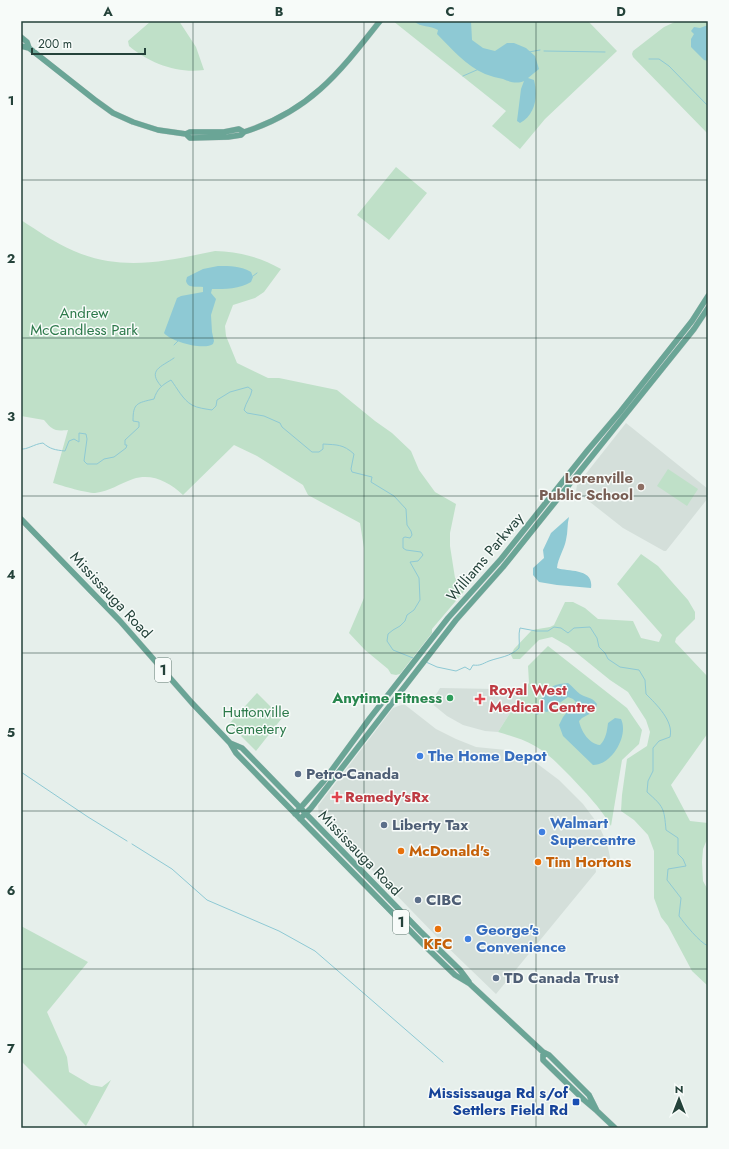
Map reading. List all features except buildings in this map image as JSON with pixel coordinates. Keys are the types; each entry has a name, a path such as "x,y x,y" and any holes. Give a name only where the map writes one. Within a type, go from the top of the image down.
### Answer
{"main road":[{"path":"21,46 29,48 113,113 146,127 186,134 190,138 215,138 241,135 244,132 277,119 309,100 334,77 380,21"},
{"path":"21,37 27,42 29,48"},
{"name":"Williams Parkway","path":"295,814 322,782 448,618 501,559 590,447 620,412 692,321 708,296"},
{"name":"Williams Parkway","path":"300,819 440,640 510,558 694,329 708,308"},
{"name":"Mississauga Road","path":"21,519 120,621 192,703 230,743 236,753 427,948 455,975 470,984"},
{"name":"Mississauga Road","path":"230,743 242,748 305,814 460,970 470,984 543,1052 549,1054 589,1095 597,1111 615,1128"}],"shaded area":[{"name":"Lorenville Public School","path":"626,423 708,489 708,498 666,551 623,528 576,491 577,485"},
{"path":"440,688 496,689 520,697 498,732 485,731 463,725 447,716 431,703"},
{"path":"404,704 436,729 456,739 476,747 506,750 531,759 559,780 583,804 598,824 607,843 611,862 595,865 596,872 496,994 440,940 319,815 318,806 393,708"}],"green space":[{"path":"151,21 179,21 196,47 204,70 194,71 174,69 164,66 137,52 129,46 128,41"},
{"path":"393,21 588,21 617,51 545,119 520,149 492,126 506,111"},
{"path":"677,21 708,21 708,134 633,57 632,54 633,51 664,27"},
{"path":"396,167 427,193 389,240 357,215"},
{"name":"Andrew McCandless Park","path":"21,220 67,248 92,257 110,261 144,263 215,251 250,256 281,269 264,292 255,298 233,305 225,326 226,336 237,363 268,378 279,378 337,390 392,433 411,451 419,470 435,492 456,504 450,533 450,546 455,578 466,589 432,629 432,633 400,674 391,674 388,669 365,650 349,633 364,598 364,548 360,523 308,495 303,485 257,456 234,445 183,495 172,486 160,480 147,477 133,479 110,489 95,493 80,491 53,483 68,430 54,430 44,420 21,416"},
{"path":"668,469 698,489 687,506 657,486"},
{"path":"641,554 658,566 688,600 695,612 695,619 676,638 675,642 708,677 708,733 671,785 690,821 708,823 708,837 703,849 702,862 703,881 708,890 708,986 692,971 668,926 661,917 654,898 654,851 648,835 634,820 621,811 627,759 647,746 650,732 646,720 628,692 610,680 568,646 552,637 539,640 520,659 513,659 511,655 514,649 532,630 554,625 565,602 573,602 585,608 598,619 633,621 641,638 659,642 662,635 617,584"},
{"path":"548,646 627,708 642,730 639,744 622,760 611,826 592,800 549,756 526,741 498,732 529,683 528,666"},
{"name":"Huttonville Cemetery","path":"257,693 282,718 256,751 229,724"},
{"path":"21,926 88,962 47,1012 67,1057 69,1072 91,1085 102,1087 111,1080 86,1126 21,1061"}],"water":[{"path":"414,21 437,21 439,23 441,21 471,21 472,40 483,48 495,51 507,43 514,43 526,48 535,56 539,69 528,78 534,80 536,92 533,110 530,115 520,123 517,121 521,89 524,81 511,82 478,71 453,51 437,34 438,30 432,27 420,25"},
{"path":"708,25 708,61 704,60 691,47 691,39 694,34 691,31 694,27 700,28"},
{"path":"218,266 239,267 251,272 253,277 251,282 242,286 227,289 212,289 211,293 216,299 211,315 214,341 213,344 209,346 195,346 180,342 167,336 164,333 177,298 203,292 203,287 193,287 187,284 187,277 203,269"},
{"path":"569,517 566,540 557,568 585,574 589,577 591,588 539,582 533,575 533,568 544,558 543,550 551,533"},
{"path":"568,683 580,694 595,701 597,704 595,711 579,721 589,740 600,745 605,738 608,723 615,718 621,719 623,733 621,741 612,755 600,764 593,765 563,736 559,725 563,717 576,702 573,699 568,697 547,712 543,711 537,715 535,712 544,694 549,688"}],"waterway":[{"path":"529,52 540,50"},
{"path":"544,51 605,52"},
{"path":"649,59 659,59 669,66 708,106"},
{"path":"463,76 479,69"},
{"path":"253,276 257,273"},
{"path":"174,345 178,341"},
{"path":"161,386 155,376 157,369 174,358"},
{"path":"21,449 26,449 43,443 53,449 65,451 69,441 74,439 79,442 79,433 86,434 87,439 84,461 87,464 97,464 104,459 114,457 126,448 127,445 125,445 125,440 139,427 139,422 133,421 135,407 140,403 154,399 160,388 171,380 189,403 196,407 212,410 216,406 217,400 230,392 248,387 252,390 244,410 247,413 264,416 280,423 282,427 312,452 319,452 323,449 323,444 346,448 354,454 351,469 352,472 372,477 371,482 394,496 406,509 407,525 412,535 410,538 403,538 403,548 406,550 421,552 423,555 418,561 410,562 419,578 420,600 414,610 407,615 405,621 388,634 387,641 393,650 413,658"},
{"path":"426,662 437,667 456,671 465,667 470,670 473,665 481,664 516,651 519,648 520,628 536,631 548,631 554,627 561,628 568,633 574,628 590,627 597,638 599,647 608,659 620,667 639,670 645,680 646,694 663,713 667,719 671,731 670,737 659,741 653,748 653,771 648,781 647,792 662,808 665,817 666,830 678,838 678,854 683,859 686,866 668,869 667,880 681,898 679,916 696,937 708,946"},
{"path":"21,772 127,841"},
{"path":"132,844 172,869 207,900 279,931 315,951 443,1062"}],"place":[{"name":"Lorenville Public School","path":"641,487"},
{"name":"Anytime Fitness","path":"450,698"},
{"name":"Royal West Medical Centre","path":"480,699"},
{"name":"The Home Depot","path":"420,756"},
{"name":"Petro-Canada","path":"298,774"},
{"name":"Remedy'sRx","path":"337,797"},
{"name":"Liberty Tax","path":"384,825"},
{"name":"Walmart Supercentre","path":"542,832"},
{"name":"McDonald's","path":"401,851"},
{"name":"Tim Hortons","path":"538,862"},
{"name":"CIBC","path":"418,900"},
{"name":"KFC","path":"438,929"},
{"name":"George's Convenience","path":"468,939"},
{"name":"TD Canada Trust","path":"496,978"},
{"name":"Mississauga Rd s/of Settlers Field Rd","path":"576,1102"}]}
